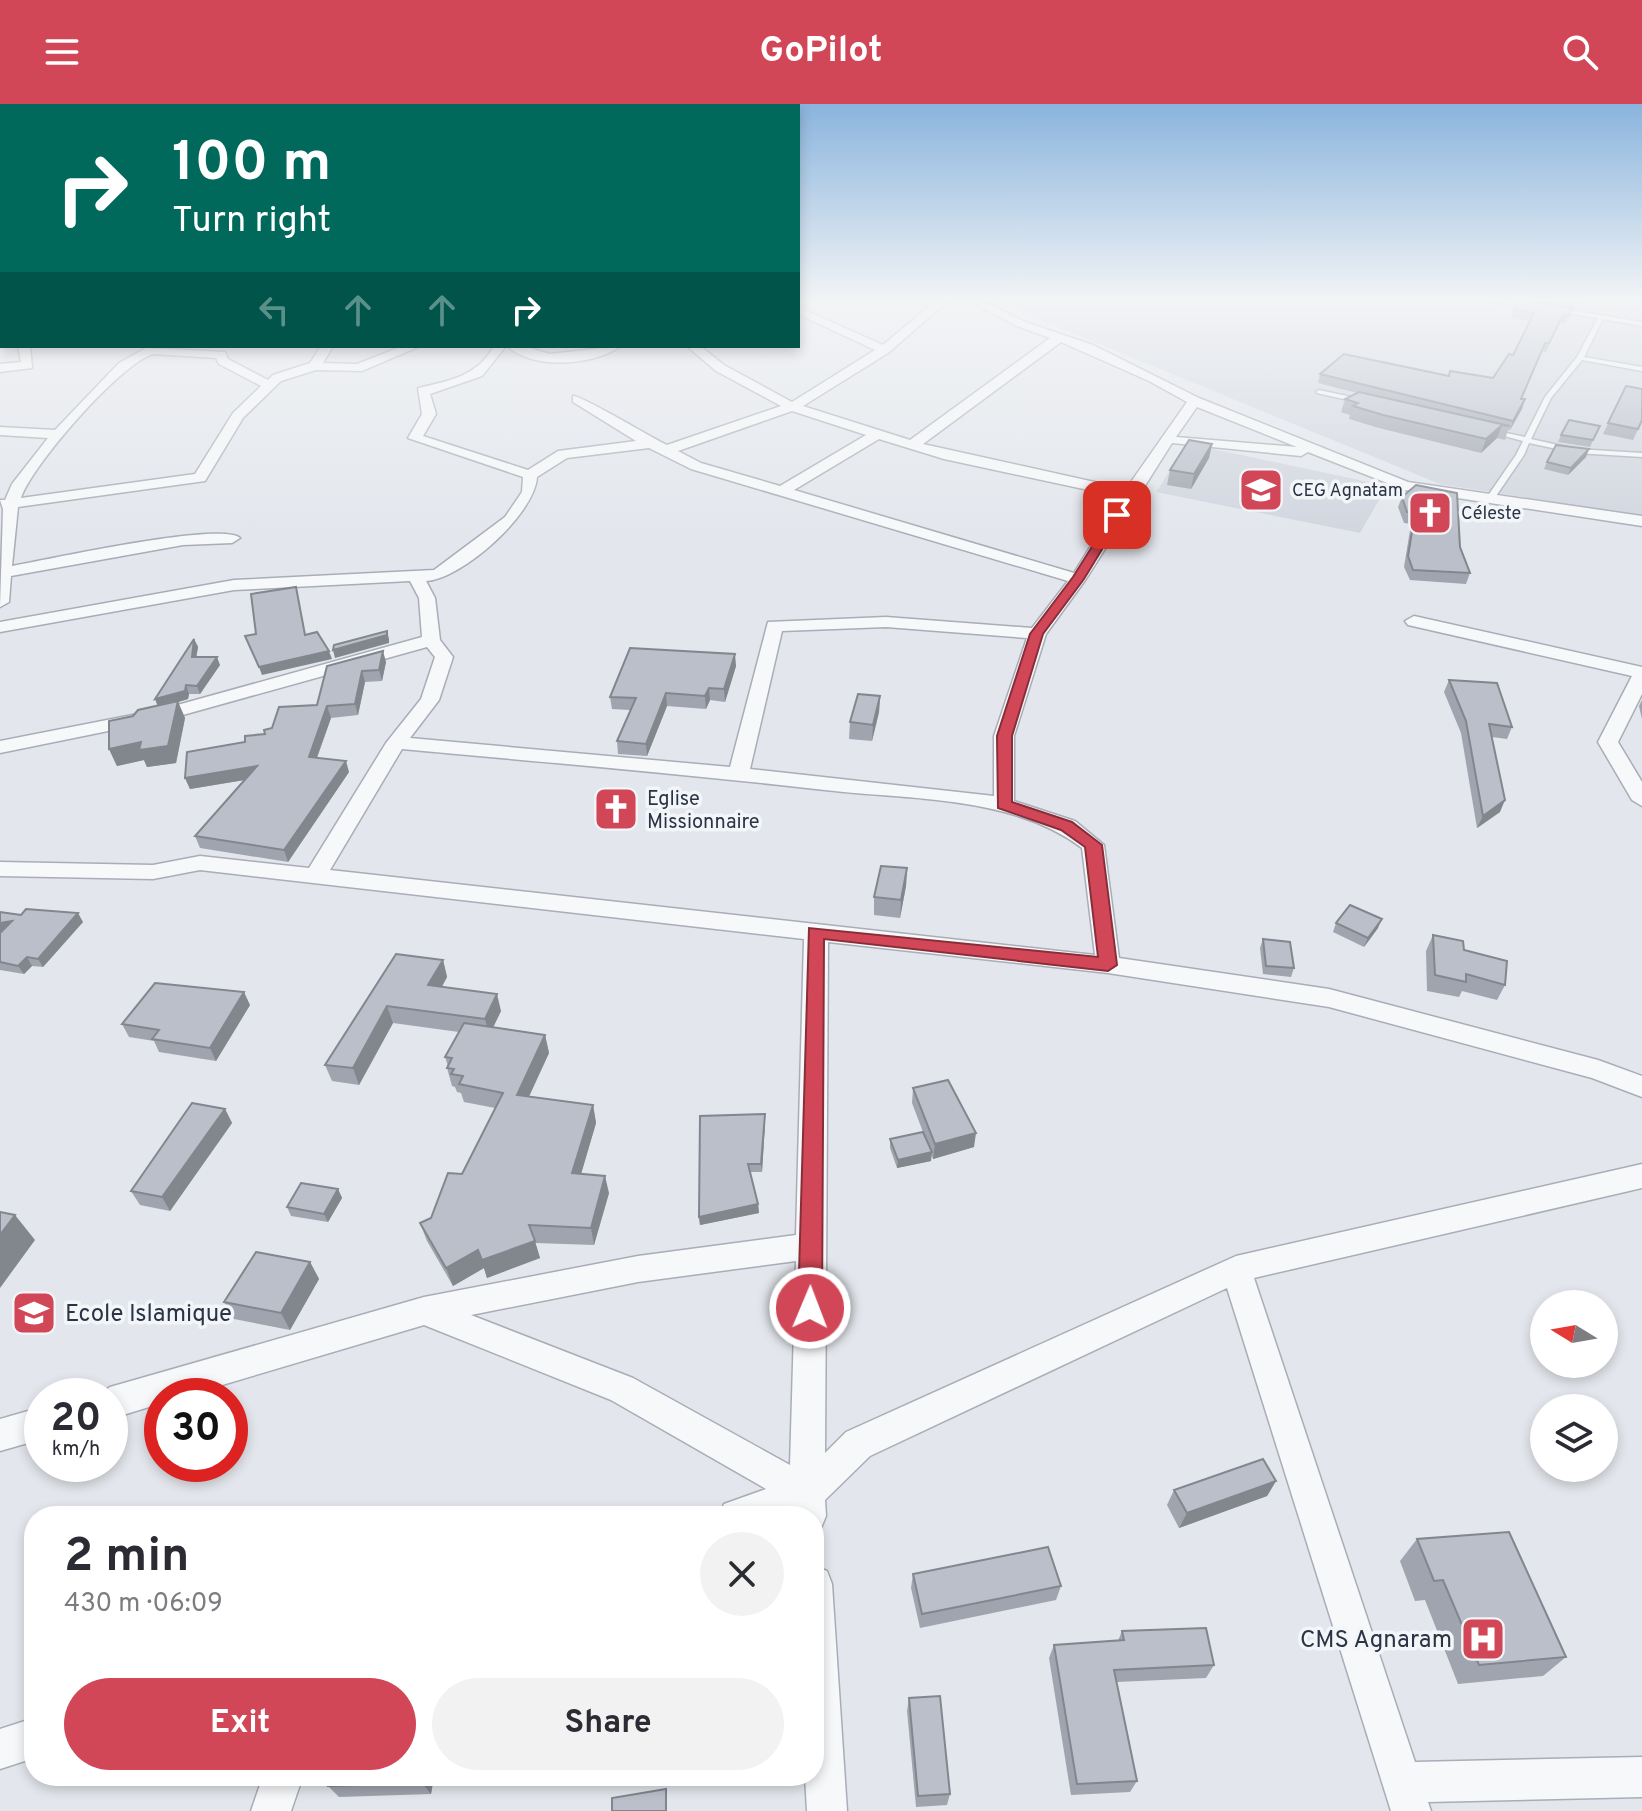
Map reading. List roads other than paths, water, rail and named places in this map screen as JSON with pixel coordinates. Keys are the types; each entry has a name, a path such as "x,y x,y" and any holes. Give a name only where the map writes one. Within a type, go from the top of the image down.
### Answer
{"street":[{"path":"0,602 6,504 58,434 90,403 108,379"},
{"path":"256,379 270,386"},
{"path":"6,504 200,478 225,431 276,379"},
{"path":"469,379 463,384 423,391 429,414 415,438 530,475"},
{"path":"740,379 792,407 915,443 944,455 1130,494"},
{"path":"667,450 792,407 838,379"},
{"path":"915,443 1003,379"},
{"path":"1154,379 1194,401 1405,486 1642,521"},
{"path":"578,399 598,416 647,444 667,450 696,466 1078,579"},
{"path":"1004,804 1004,736 1042,626 1078,579 1130,494 1194,401"},
{"path":"0,431 58,434"},
{"path":"780,492 877,434"},
{"path":"1168,440 1325,454"},
{"path":"530,475 563,454 647,444"},
{"path":"0,627 234,585 438,575 510,520 529,492 530,475"},
{"path":"4,572 183,540 232,538"},
{"path":"315,877 396,743 430,700 444,657 431,640 427,598 415,576"},
{"path":"1414,621 1642,674 1608,742 1642,800"},
{"path":"739,774 774,626 886,622 1042,626"},
{"path":"0,747 165,714 431,640"},
{"path":"396,743 739,774 1004,804 1067,826 1093,845 1108,965"},
{"path":"0,869 153,872 200,863 1108,965 1329,998 1598,1070 1642,1087"},
{"path":"808,1505 816,932"},
{"path":"808,1505 858,1444 1236,1269 1642,1176"},
{"path":"128,1398 424,1311 638,1269 811,1246"},
{"path":"1236,1269 1407,1797 1642,1777"},
{"path":"424,1311 622,1389 808,1505"},
{"path":"0,1435 24,1428"},
{"path":"0,1749 24,1741"},
{"path":"824,1759 827,1811"},
{"path":"271,1811 280,1786"}],"lane":[{"path":"1491,497 1520,455 1548,397 1563,379"},
{"path":"1319,392 1377,405"},
{"path":"1481,429 1576,451 1642,455"}],"place":[{"name":"CEG Agnatam","path":"1261,490"},
{"name":"Céleste","path":"1430,513"},
{"name":"Eglise Missionnaire","path":"616,809"},
{"name":"Ecole Islamique","path":"34,1313"},
{"name":"CMS Agnaram","path":"1483,1639"}]}
